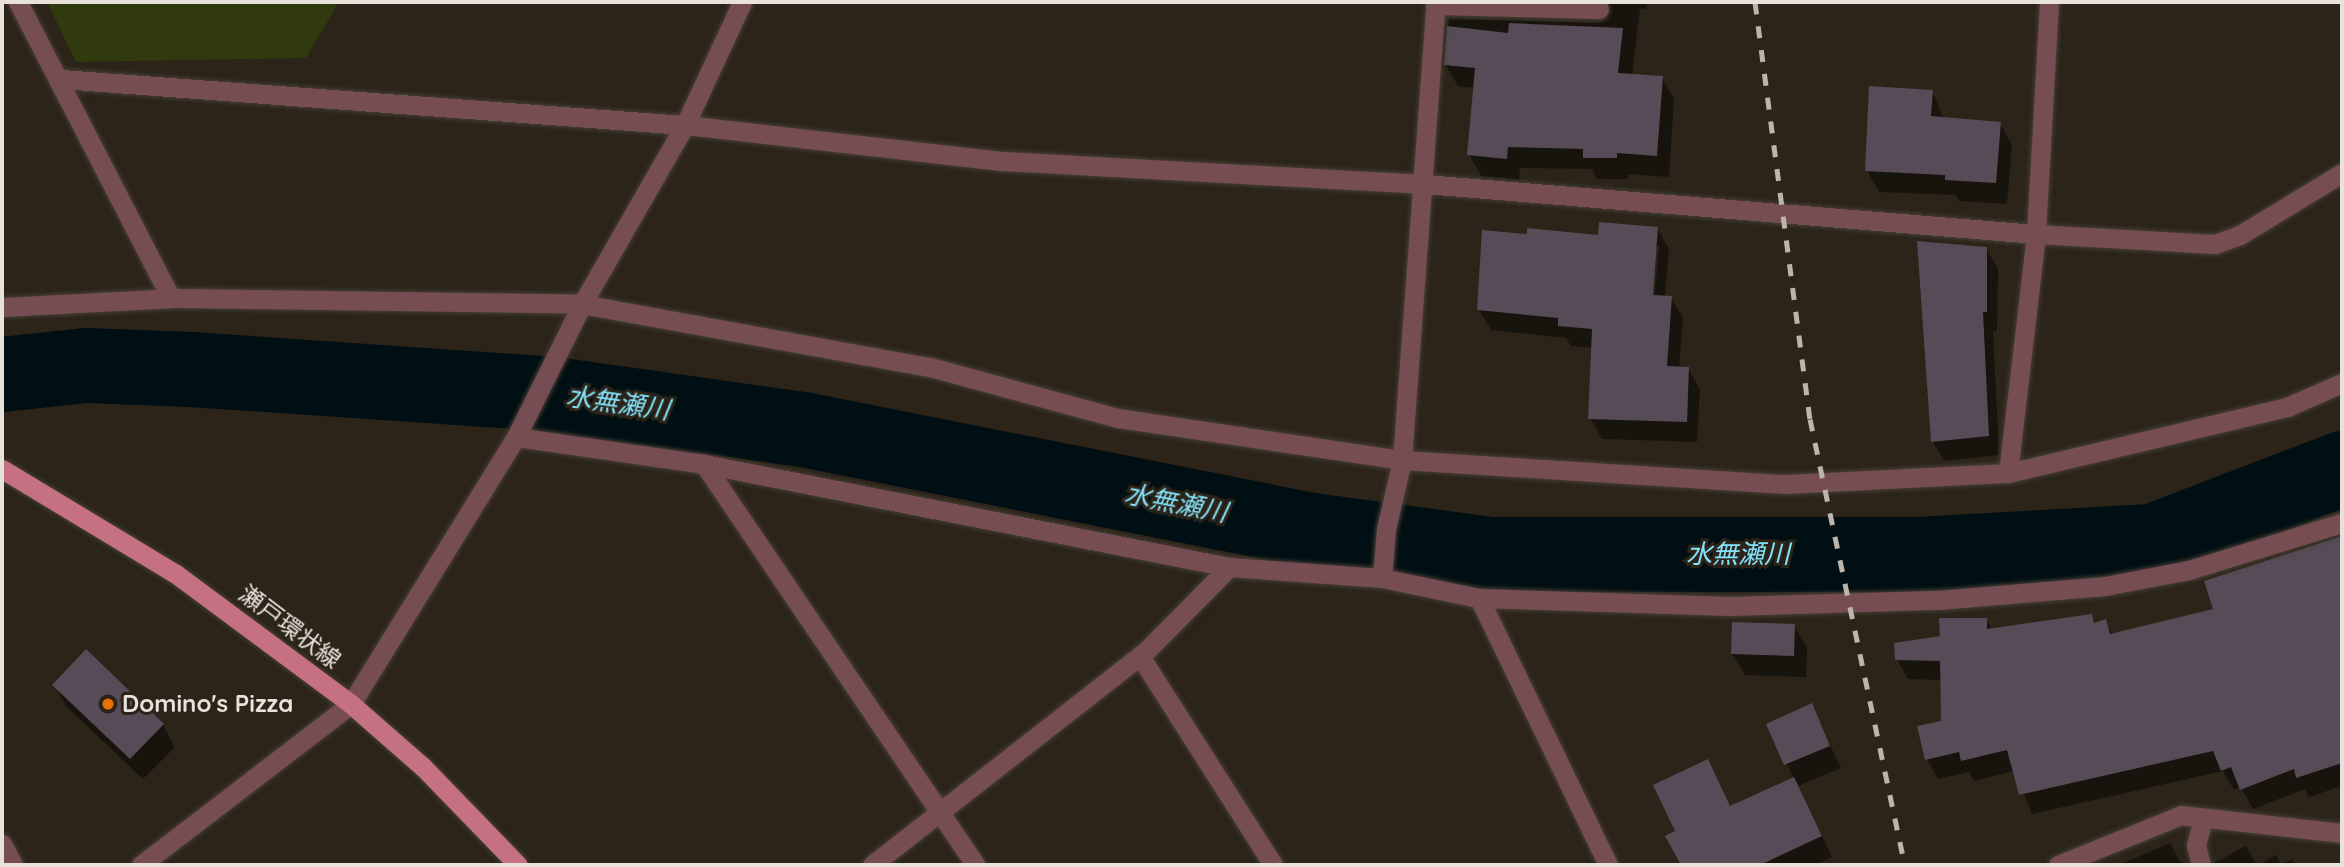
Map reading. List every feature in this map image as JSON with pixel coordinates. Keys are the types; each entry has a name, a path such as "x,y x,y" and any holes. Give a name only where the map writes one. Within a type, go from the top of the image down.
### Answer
{"main road":[{"name":"瀬戸環状線","path":"2,469 176,575 351,704 423,767 518,865"}],"street":[{"path":"18,2 61,79 171,298"},
{"path":"141,865 351,704 516,437 582,304 685,125 742,2"},
{"path":"2008,473 2036,234 2049,2"},
{"path":"1382,578 1386,529 1402,460 1425,184 1436,3 1599,9"},
{"path":"61,79 685,125 1003,161 1425,184 2036,234 2215,244 2240,235 2342,173"},
{"path":"2,307 171,298 582,304 930,367 1118,418 1402,460 1785,484 2008,473 2287,407 2342,383"},
{"path":"516,437 704,464 1229,567 1382,578 1479,598 1730,606 1938,600 2077,589 2189,570 2342,523"},
{"path":"704,464 975,865"},
{"path":"873,865 1140,656 1229,567"},
{"path":"1479,598 1608,865"},
{"path":"1140,656 1273,865"},
{"path":"2059,865 2163,819 2181,815 2342,833"},
{"path":"2201,865 2196,845 2203,817"},
{"path":"2,844 13,865"}],"green space":[{"path":"47,2 339,2 306,58 76,62"}],"building":[{"path":"1509,23 1623,28 1618,73 1663,76 1657,156 1617,153 1617,158 1583,158 1583,149 1508,147 1507,159 1467,155 1475,68 1444,65 1447,26 1508,33"},
{"path":"1869,86 1933,90 1931,116 2001,122 1996,183 1945,180 1945,175 1865,171"},
{"path":"1599,222 1658,227 1653,295 1672,296 1667,366 1689,367 1687,422 1588,419 1592,329 1558,326 1558,318 1477,310 1482,230 1527,234 1527,228 1598,235"},
{"path":"1917,241 1987,247 1987,312 1983,312 1989,436 1931,442"},
{"path":"2342,536 2342,763 2296,778 2294,769 2240,790 2231,767 2221,771 2213,751 2019,795 2007,750 1961,761 1959,752 1925,760 1917,726 1941,721 1940,661 1895,660 1894,643 1940,636 1939,618 1987,618 1987,629 2092,614 2094,623 2106,619 2110,634 2213,609 2204,581"},
{"path":"1732,622 1795,624 1794,656 1731,654"},
{"name":"Domino's Pizza","path":"86,649 164,724 130,759 52,685"},
{"path":"1812,703 1830,746 1784,765 1766,724"},
{"path":"1708,759 1730,806 1794,777 1822,836 1760,865 1681,865 1665,836 1675,831 1653,785"}],"waterway":[{"name":"水無瀬川","path":"2,374 86,365 191,369 546,393 803,429 1311,530 1491,554 1917,554 2152,541 2342,468"}],"railway":[{"path":"1755,2 1810,419 1905,865"}],"place":[{"name":"Domino's Pizza","path":"108,704"}]}
